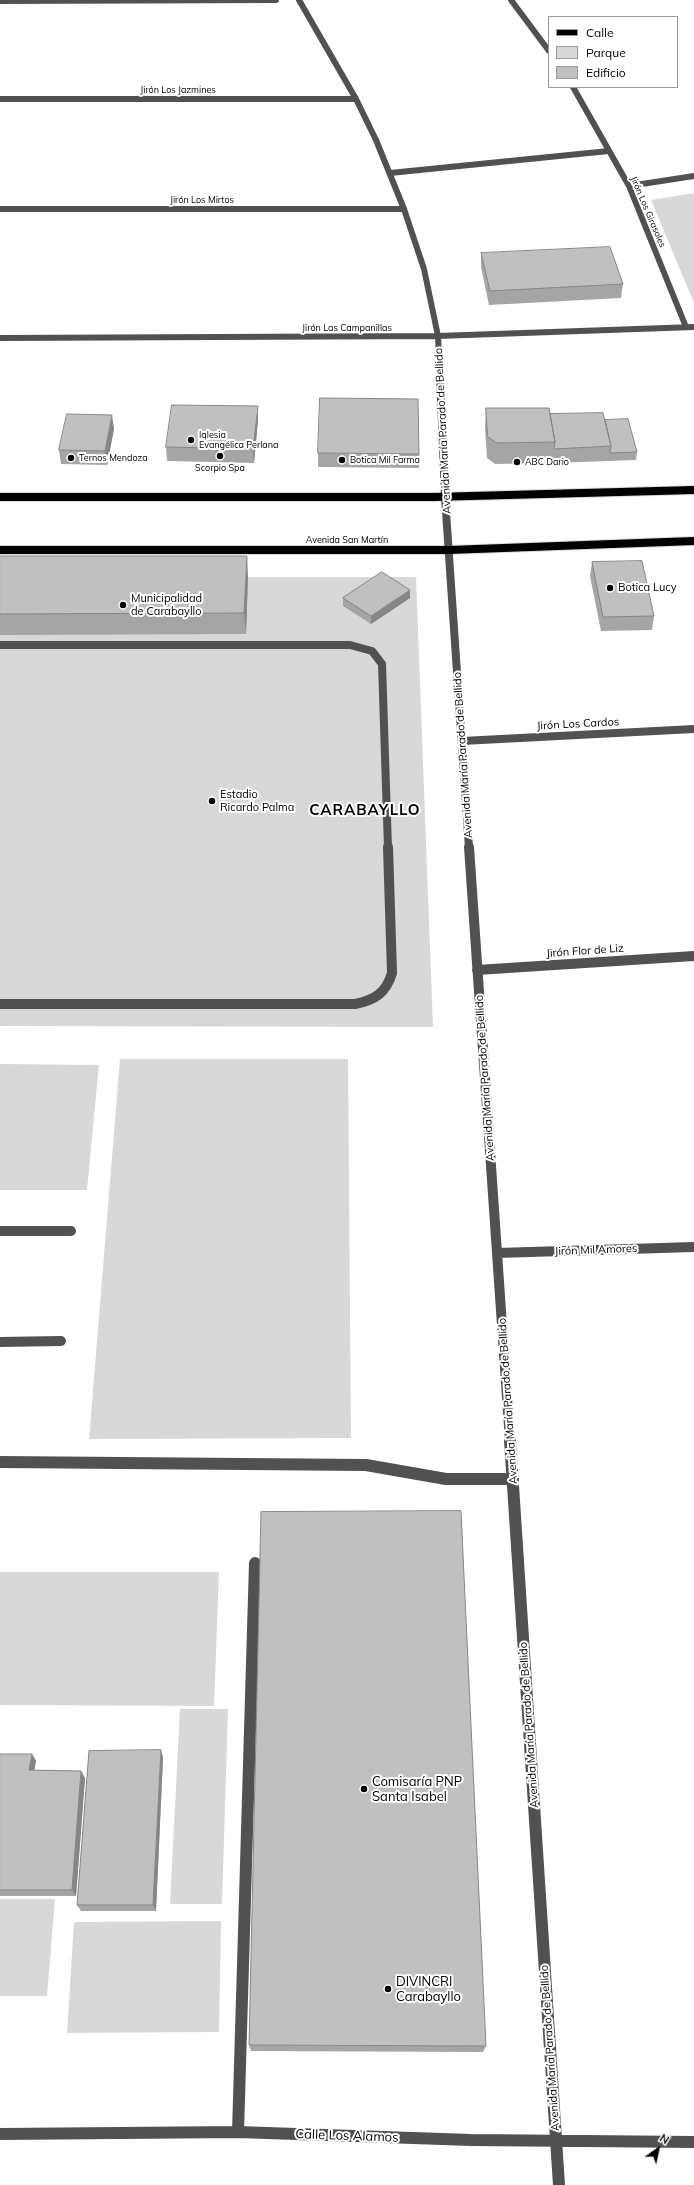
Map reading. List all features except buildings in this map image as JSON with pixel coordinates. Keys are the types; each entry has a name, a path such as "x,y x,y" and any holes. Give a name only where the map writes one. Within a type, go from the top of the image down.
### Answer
{"main road":[{"path":"0,497 564,496 694,490"},
{"name":"Avenida San Martín","path":"0,550 449,550 694,541"}],"street":[{"path":"0,1 276,0"},
{"name":"Avenida María Parado de Bellido","path":"299,0 356,99 390,173 404,209 424,270 438,336 445,497 513,1479 559,2185"},
{"path":"511,0 548,50"},
{"name":"Jirón Los Girasoles","path":"574,88 629,186 686,327"},
{"name":"Jirón Los Jazmines","path":"0,99 356,99"},
{"path":"390,173 609,151"},
{"path":"629,186 694,176"},
{"name":"Jirón Los Mirtos","path":"0,210 404,209"},
{"name":"Jirón Las Campanillas","path":"0,338 438,336 694,327"},
{"path":"0,645 350,645 372,651 382,664 392,973 389,985 382,994 370,1001 355,1004 0,1004"},
{"name":"Jirón Los Cardos","path":"462,741 694,728"},
{"name":"Jirón Flor de Liz","path":"477,970 694,956"},
{"path":"0,1231 71,1231"},
{"name":"Jirón Mil Amores","path":"497,1253 694,1247"},
{"path":"0,1342 62,1341"},
{"path":"0,1462 366,1464 446,1479 513,1479"},
{"path":"238,2132 255,1563"},
{"name":"Calle Los Alamos","path":"0,2134 238,2132 471,2140 694,2142"}],"green space":[{"path":"694,193 694,303 651,200"},
{"name":"Estadio Ricardo Palma","path":"0,577 416,577 433,1027 0,1026"},
{"path":"120,1059 348,1059 351,1438 89,1439"},
{"path":"0,1064 99,1065 87,1190 0,1190"},
{"path":"0,1572 219,1572 214,1706 0,1705"},
{"path":"180,1709 228,1709 222,1904 170,1904"},
{"path":"0,1899 55,1899 47,1996 0,1996"},
{"path":"221,1921 219,2032 67,2033 74,1922"}],"place":[{"name":"Iglesia Evangélica Perlana","path":"191,440"},
{"name":"Scorpio Spa","path":"220,456"},
{"name":"Ternos Mendoza","path":"71,458"},
{"name":"Botica Mil Farma","path":"342,460"},
{"name":"ABC Dario","path":"517,462"},
{"name":"Botica Lucy","path":"610,588"},
{"name":"Municipalidad de Carabayllo","path":"123,605"},
{"name":"Estadio Ricardo Palma","path":"212,801"},
{"name":"Comisaría PNP Santa Isabel","path":"364,1789"},
{"name":"DIVINCRI Carabayllo","path":"388,1989"}],"district":[{"name":"CARABAYLLO","path":"365,810"}]}
